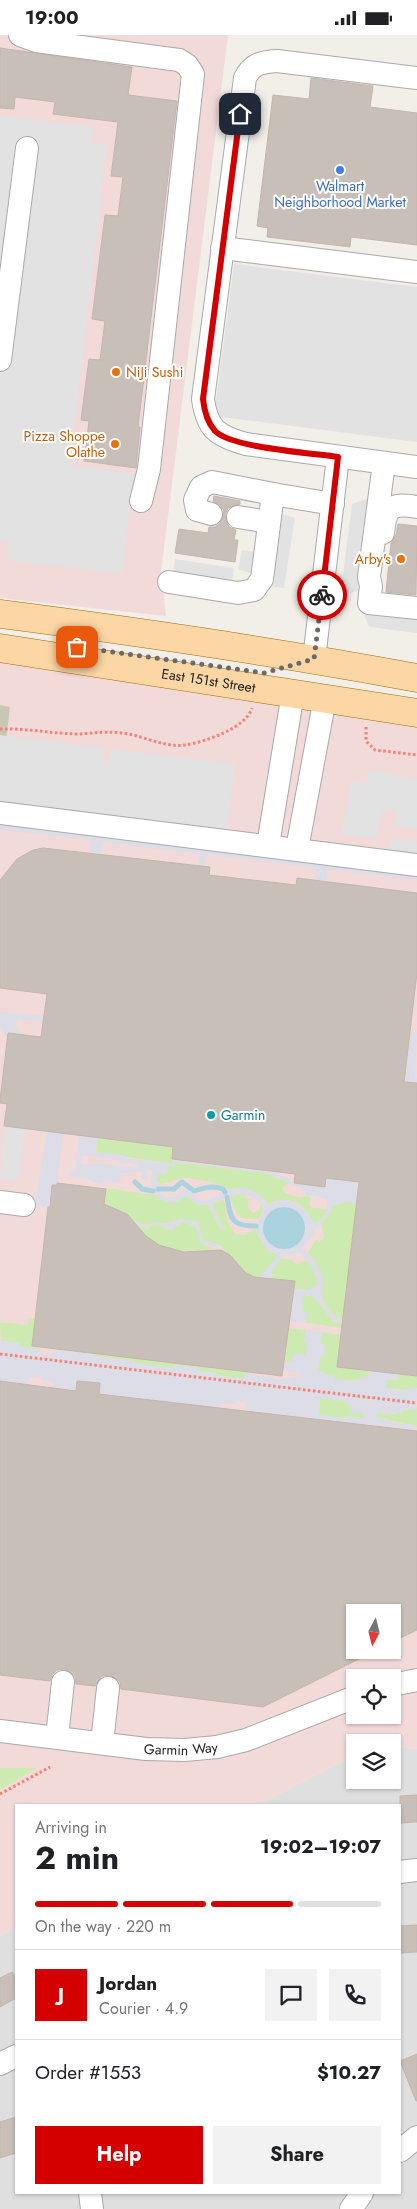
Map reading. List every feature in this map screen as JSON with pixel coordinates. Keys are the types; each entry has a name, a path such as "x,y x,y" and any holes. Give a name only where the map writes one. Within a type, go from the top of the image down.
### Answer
{"main road":[{"path":"0,614 147,633 314,659 417,678"},
{"path":"44,655 66,647 88,647 264,673 314,659"},
{"name":"East 151st Street","path":"0,648 417,713"},
{"path":"325,698 338,686 347,682 417,695"}],"street":[{"path":"20,35 36,41 179,60 187,65 193,74 149,469 141,501"},
{"path":"417,77 277,61 260,63 250,68 245,78 203,399 208,420 214,430 224,438 246,444 417,467"},
{"path":"0,360 27,148"},
{"path":"222,248 417,272"},
{"path":"314,659 338,457"},
{"path":"384,463 370,577 369,603 417,609"},
{"path":"211,514 197,510 195,500 201,487 212,482 333,504"},
{"path":"380,493 417,498"},
{"path":"169,582 238,593 254,590 262,579 273,494"},
{"path":"371,586 378,576 386,514 391,508 399,504 417,507"},
{"path":"238,517 270,522"},
{"path":"268,845 293,693"},
{"path":"297,849 325,698"},
{"path":"0,813 417,865"},
{"path":"0,1202 24,1205"},
{"path":"401,1683 417,1680"},
{"path":"57,1737 63,1682"},
{"path":"102,1743 108,1688"},
{"name":"Garmin Way","path":"0,1731 146,1749 185,1750 217,1747 246,1740 346,1701"},
{"path":"401,1872 417,1870"},
{"path":"0,2065 15,2057"},
{"path":"401,2150 417,2137"},
{"path":"90,2194 92,2209"},
{"path":"352,2209 361,2194"}],"path":[{"path":"0,729 17,728 79,733 120,732 184,745 236,726 250,714 253,705"},
{"path":"366,724 366,741 375,750 417,755"},
{"path":"0,1355 417,1403"},
{"path":"0,1795 50,1767"}],"shaded area":[{"path":"0,35 228,35 161,572 166,616 0,598"},
{"path":"0,116 94,127 92,144 107,145 70,465 134,473 122,574 7,560 9,542 0,541"},
{"path":"234,264 417,287 417,442 214,416"},
{"path":"370,498 358,590 340,598 352,504"},
{"path":"282,514 295,518 284,588 269,586 253,574 238,569 242,550 265,553"},
{"path":"175,559 234,568 229,601 170,592"},
{"path":"363,611 417,614 417,633 369,627"},
{"path":"0,648 417,713 417,1749 401,1746 401,1734 346,1734 346,1760 259,1804 15,1804 15,1928 0,1936"},
{"path":"0,705 10,707 0,792"},
{"path":"0,735 104,748 103,760 106,763 109,761 110,749 235,764 224,852 0,825"},
{"path":"369,770 417,779 417,829 394,825 396,811 389,809 381,813 376,839 341,834 352,781 366,783"},
{"path":"0,825 417,876 417,880 327,869 326,881 315,880 316,868 206,854 204,866 198,865 200,854 103,842 101,854 90,852 91,840 0,830"},
{"path":"391,838 417,842 417,876 386,872"},
{"path":"0,1012 44,1016 43,1022 18,1019 15,1026 23,1035 9,1033 8,1038 0,1029"},
{"path":"410,1032 417,1032 415,1078 417,1078 417,1083 404,1082"},
{"path":"4,1126 25,1128 18,1180 0,1178"},
{"path":"47,1131 63,1134 57,1185 52,1185 50,1207 35,1205"},
{"path":"79,1136 97,1138 96,1152 124,1155 125,1158 171,1164 173,1159 267,1171 286,1177 294,1183 324,1187 326,1178 359,1182 357,1204 345,1202 332,1206 330,1213 303,1248 313,1258 322,1274 322,1298 325,1306 335,1316 343,1320 342,1324 331,1318 314,1297 304,1295 302,1311 307,1312 306,1323 290,1321 294,1289 310,1290 318,1284 312,1267 299,1252 283,1256 272,1271 270,1279 259,1278 278,1255 268,1251 257,1235 256,1226 264,1209 256,1198 239,1193 212,1204 224,1230 220,1228 208,1205 196,1204 186,1196 171,1204 159,1199 151,1185 152,1171 148,1171 147,1179 142,1179 141,1172 119,1173 121,1176 120,1183 104,1181 101,1184 69,1176 70,1171 75,1171","holes":["81,1155 119,1160 119,1162 140,1165 134,1168 97,1163 91,1165 81,1164","176,1162 266,1173 304,1190 306,1196 315,1196 327,1200 327,1210 322,1219 314,1223 305,1209 296,1202 284,1200 268,1205 260,1195 245,1188 233,1189 204,1201 196,1198 186,1188 175,1197 167,1197 160,1193 157,1187 157,1173 167,1174 168,1166 175,1167","282,1207 295,1210 263,1230 266,1217"]},
{"path":"181,1219 198,1222 203,1241 216,1243 222,1250 200,1243 196,1227 184,1222 171,1230 155,1223 143,1228 138,1227 135,1222 145,1225 157,1221 164,1224"},
{"path":"306,1330 322,1332 320,1344 325,1345 324,1357 320,1357 318,1371 335,1376 335,1379 356,1382 356,1379 360,1379 361,1376 368,1377 369,1371 397,1374 397,1380 387,1379 386,1388 399,1390 417,1388 416,1411 403,1409 402,1413 377,1413 376,1417 389,1419 389,1421 396,1423 415,1425 417,1431 245,1410 245,1402 237,1401 236,1404 224,1403 218,1406 220,1410 99,1394 99,1383 77,1381 76,1391 53,1388 54,1382 41,1380 41,1376 29,1378 28,1385 0,1381 0,1338 1,1341 20,1343 20,1347 40,1349 40,1354 51,1355 58,1349 94,1353 94,1356 135,1361 135,1363 173,1368 174,1365 200,1368 200,1371 219,1374 219,1376 244,1379 245,1374 250,1374 283,1380 283,1378 297,1377 297,1372 283,1371 285,1361 292,1362 293,1353 306,1355 307,1343 304,1342","holes":["320,1398 345,1401 345,1404 352,1405 351,1412 363,1413 363,1418 318,1415"]},
{"path":"401,1746 417,1749 417,2209 0,2209 0,1936 15,1928 15,2194 401,2194 401,1804 259,1804 346,1760 346,1789 401,1789"}],"green space":[{"path":"97,1138 173,1147 172,1164 96,1152"},
{"path":"176,1162 266,1173 289,1183 282,1188 285,1193 300,1198 306,1196 311,1198 309,1202 311,1207 327,1210 322,1219 314,1223 289,1200 276,1201 268,1205 261,1196 247,1189 230,1190 215,1183 184,1178 156,1183 157,1173"},
{"path":"106,1188 155,1195 177,1202 186,1195 196,1204 208,1205 223,1229 212,1204 223,1199 227,1220 235,1234 245,1235 257,1228 257,1235 279,1255 259,1278 253,1276 243,1269 219,1245 203,1241 194,1222 181,1219 167,1224 159,1222 142,1225 135,1222 124,1211 104,1205"},
{"path":"244,1193 245,1197 249,1199 248,1207 251,1212 258,1211 261,1204 264,1209 258,1219 241,1218 234,1209 230,1196"},
{"path":"345,1202 357,1204 343,1320 333,1314 325,1305 322,1296 323,1286 321,1277 308,1253 316,1240 321,1241 324,1237 321,1223 330,1213 332,1206"},
{"path":"183,1222 196,1227 204,1245 216,1249 183,1251 165,1248 147,1237 138,1227 148,1228 155,1223 171,1230"},
{"path":"281,1258 293,1260 296,1264 307,1260 317,1275 317,1286 310,1290 294,1289 294,1281 271,1278 272,1271"},
{"path":"303,1295 314,1297 333,1321 342,1324 342,1328 306,1323 307,1312 302,1311"},
{"path":"29,1318 35,1318 32,1345 40,1349 20,1347 20,1343 1,1341 0,1322 27,1325"},
{"path":"289,1328 306,1330 304,1342 307,1343 306,1355 292,1362 285,1361"},
{"path":"322,1332 341,1335 369,1371 368,1378 343,1381 331,1378 318,1371 320,1356 324,1356 325,1345 320,1344"},
{"path":"94,1353 250,1373 250,1375 245,1374 244,1379 219,1376 219,1374 200,1371 200,1368 174,1365 174,1368 135,1363 135,1361 94,1356"},
{"path":"397,1374 417,1376 417,1388 408,1390 386,1388 387,1379 397,1380"},
{"path":"320,1398 346,1401 364,1414 363,1418 318,1415"},
{"path":"417,1406 417,1427 376,1417 377,1413 396,1414 403,1409"},
{"path":"0,1768 37,1768 0,1790"}],"water":[{"path":"284,1207 299,1213 305,1228 299,1243 284,1249 269,1243 263,1228 269,1213"}],"building":[{"path":"0,48 132,67 128,95 177,101 138,427 140,427 136,468 84,461 89,421 81,420 89,359 100,360 105,321 92,319 105,215 118,216 123,177 111,176 118,122 53,114 55,102 15,97 14,109 0,108"},
{"name":"Walmart Neighborhood Market","path":"311,78 373,86 370,107 417,113 417,245 351,237 350,247 267,237 268,228 257,226 273,95 309,99"},
{"path":"214,496 240,501 240,504 228,508 225,515 229,527 236,530 234,540 238,540 235,562 175,553 179,529 208,533 209,527 215,527 220,523 224,511 220,505 213,501"},
{"name":"Arby's","path":"398,524 417,526 416,595 386,592 391,543 396,535"},
{"name":"Garmin","path":"43,848 210,867 209,875 296,885 297,878 417,893 417,973 404,1082 417,1083 417,1376 337,1367 359,1182 326,1178 325,1187 294,1183 295,1174 172,1159 173,1147 4,1126 7,1104 0,1103 0,1100 8,1033 41,1037 47,994 0,988 0,880 17,859 33,850"},
{"path":"57,1183 106,1189 104,1204 127,1214 146,1236 159,1245 184,1252 221,1250 230,1255 245,1272 254,1277 295,1281 282,1376 32,1346 48,1207 50,1207 52,1185 57,1185"},
{"path":"0,1381 76,1391 77,1381 100,1383 99,1394 417,1431 417,1630 401,1638 401,1604 346,1604 346,1659 359,1659 263,1707 121,1689 120,1682 110,1675 102,1676 95,1686 76,1684 75,1676 65,1669 57,1670 52,1675 50,1681 0,1675"},
{"path":"417,1795 417,1822 401,1823 400,1796"},
{"path":"417,1925 417,1952 401,1953 401,1926"},
{"path":"12,1972 15,1977 15,1999 0,2007 0,1978"},
{"path":"417,2054 417,2101 401,2064 401,2061"},
{"path":"15,2117 15,2153 0,2158 0,2122"}],"waterway":[{"path":"135,1182 142,1189 153,1191"},
{"path":"158,1189 174,1189 182,1182 194,1191 212,1187 223,1189 225,1192"},
{"path":"227,1197 231,1216 234,1220 241,1225 256,1226"}],"way so far":[{"path":"77,647 88,647 264,673 314,659 322,595"}],"place":[{"name":"Walmart Neighborhood Market","path":"340,170"},
{"name":"NiJi Sushi","path":"116,372"},
{"name":"Pizza Shoppe Olathe","path":"115,444"},
{"name":"Arby's","path":"401,559"},
{"name":"Garmin","path":"211,1115"}],"route":[{"path":"240,114 203,399 204,409 214,430 224,438 246,444 338,457 322,595"}]}
